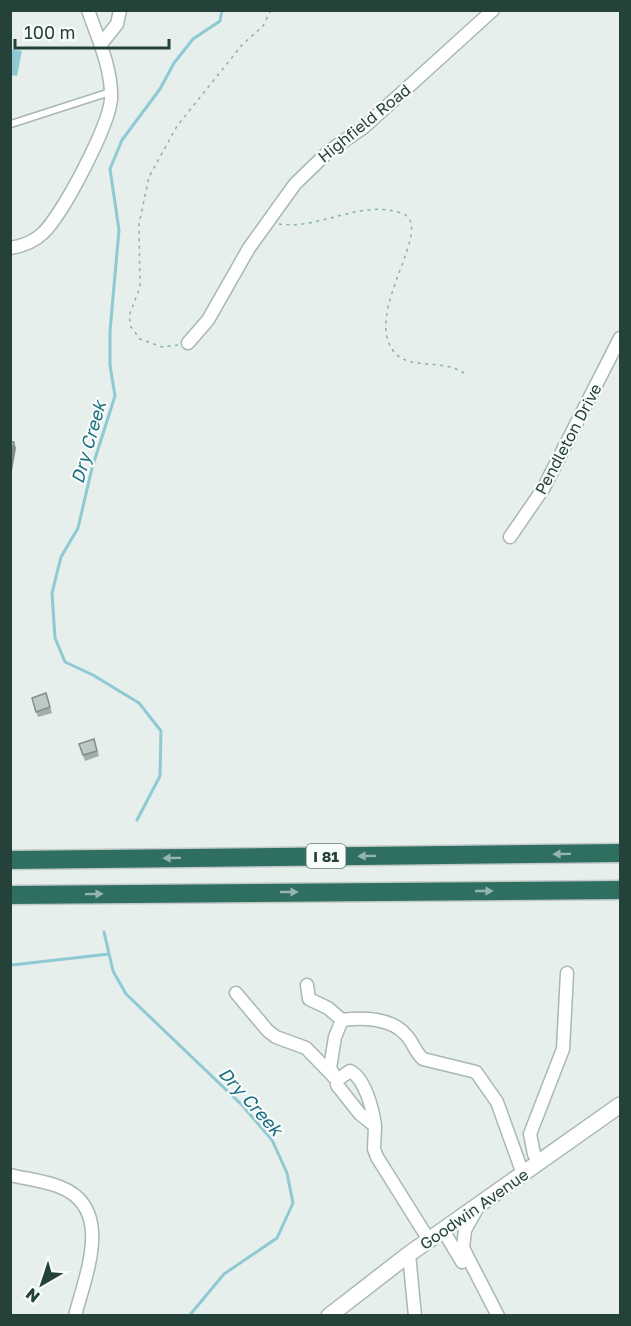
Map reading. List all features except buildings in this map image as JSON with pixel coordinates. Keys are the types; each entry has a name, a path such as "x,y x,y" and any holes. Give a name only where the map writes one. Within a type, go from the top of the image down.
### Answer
{"highway":[{"name":"I 81","path":"10,860 621,853"},
{"name":"I 81","path":"10,895 621,890"}],"street":[{"path":"10,248 30,243 50,226 102,134 109,114 110,92 100,44 88,10"},
{"path":"100,44 117,24 120,10"},
{"name":"Highfield Road","path":"188,343 207,320 269,219 310,167 364,127 493,10"},
{"name":"Pendleton Drive","path":"510,537 543,489 621,338"},
{"path":"539,1163 534,1154 530,1134 563,1049 567,973"},
{"path":"307,985 309,999 328,1008 342,1020 368,1019 396,1026 404,1032 423,1059 476,1072 497,1102 523,1174"},
{"path":"236,993 268,1031 276,1037 306,1048 337,1080"},
{"path":"342,1020 335,1037 330,1068 337,1084 360,1114 375,1126"},
{"path":"337,1080 350,1071 357,1076 370,1106 375,1126 377,1157 429,1239"},
{"name":"Goodwin Avenue","path":"329,1316 429,1239 621,1105"},
{"path":"10,1175 65,1189 75,1196 87,1213 92,1224 92,1252 75,1316"},
{"path":"480,1204 465,1230 463,1248 498,1316"},
{"path":"443,1230 491,1316"},
{"path":"409,1254 415,1316"}],"lane":[{"path":"11,124 110,92"}],"path":[{"path":"188,343 158,346 152,341 140,339 132,327 131,306 140,287 141,207 152,169 177,126 242,45 263,26 271,10"},
{"path":"269,219 283,225 370,210 402,213 407,216 412,226 412,236 386,309 390,344 399,356 408,361 450,365 467,375"}],"water":[{"path":"10,49 22,51 17,76 11,75"}],"waterway":[{"name":"Dry Creek","path":"137,820 160,776 161,731 139,703 93,675 65,662 55,638 52,593 61,557 78,528 92,468 115,396 110,365 110,331 119,230 110,169 122,140 160,89 174,63 193,39 220,21 222,10"},
{"name":"Dry Creek","path":"104,932 113,971 126,994 242,1105 272,1140 287,1173 293,1203 277,1238 224,1274 189,1316"},
{"path":"12,965 109,954"}]}
